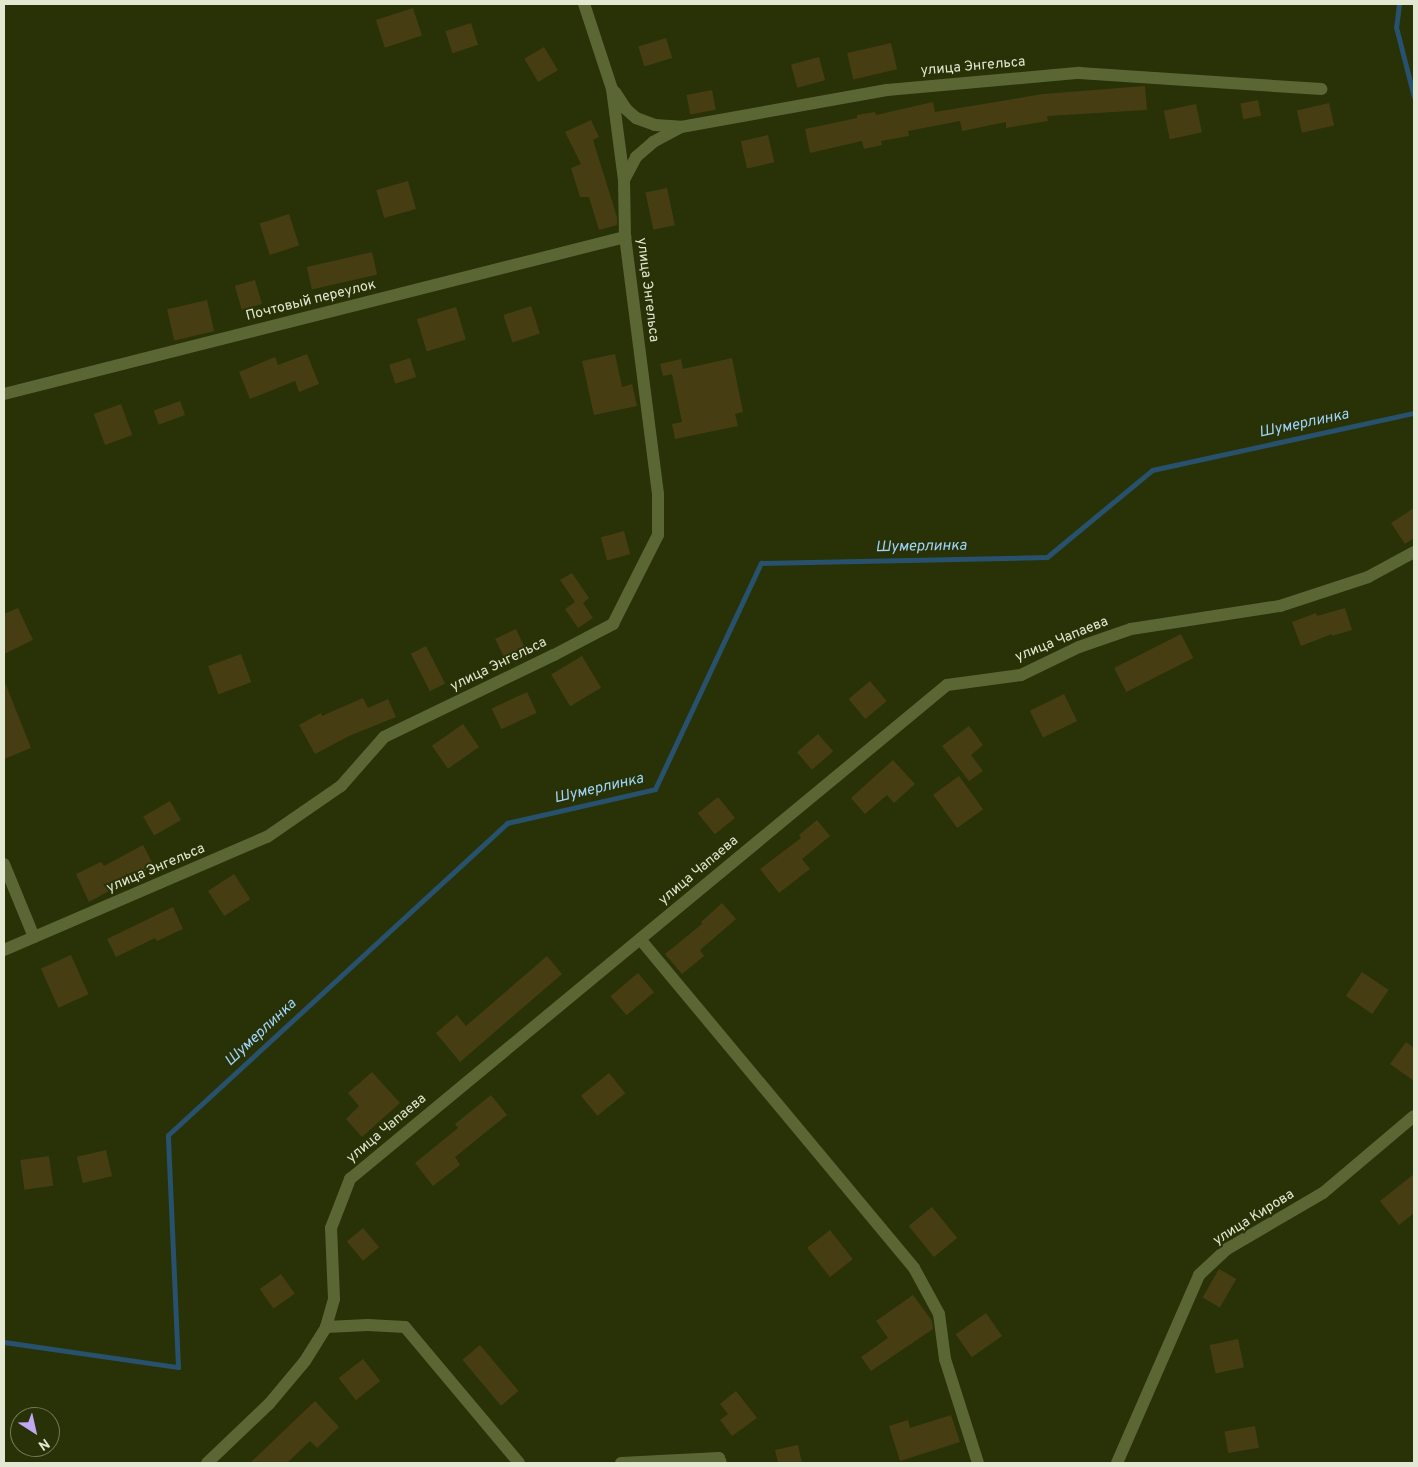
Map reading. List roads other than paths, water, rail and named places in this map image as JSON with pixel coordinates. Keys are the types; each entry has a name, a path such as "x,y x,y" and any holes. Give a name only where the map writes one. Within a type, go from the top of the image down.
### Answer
{"street":[{"name":"улица Энгельса","path":"4,950 267,837 341,786 384,737 554,655 613,624 658,535 658,494 625,237 624,180 612,89 584,4"},
{"name":"улица Энгельса","path":"624,180 636,157 653,142 681,127 887,90 1080,73 1321,89"},
{"path":"612,89 626,109 636,118 655,125 681,127"},
{"name":"Почтовый переулок","path":"4,394 625,237"},
{"name":"улица Чапаева","path":"207,1463 268,1404 305,1361 326,1327 334,1299 331,1228 350,1179 947,685 1021,674 1079,647 1131,629 1280,606 1368,577 1414,552"},
{"path":"4,864 34,937"},
{"path":"640,939 914,1268 940,1314 946,1359 978,1463"},
{"name":"улица Кирова","path":"1117,1463 1199,1275 1227,1249 1323,1193 1414,1116"},
{"path":"326,1327 368,1325 405,1327 519,1463"},
{"path":"622,1463 719,1458 722,1463"}],"waterway":[{"name":"Шумерлинка","path":"1399,4 1396,27 1414,97"},
{"name":"Шумерлинка","path":"4,1342 178,1367 168,1135 507,823 655,789 761,563 1047,557 1152,470 1414,413"}]}
